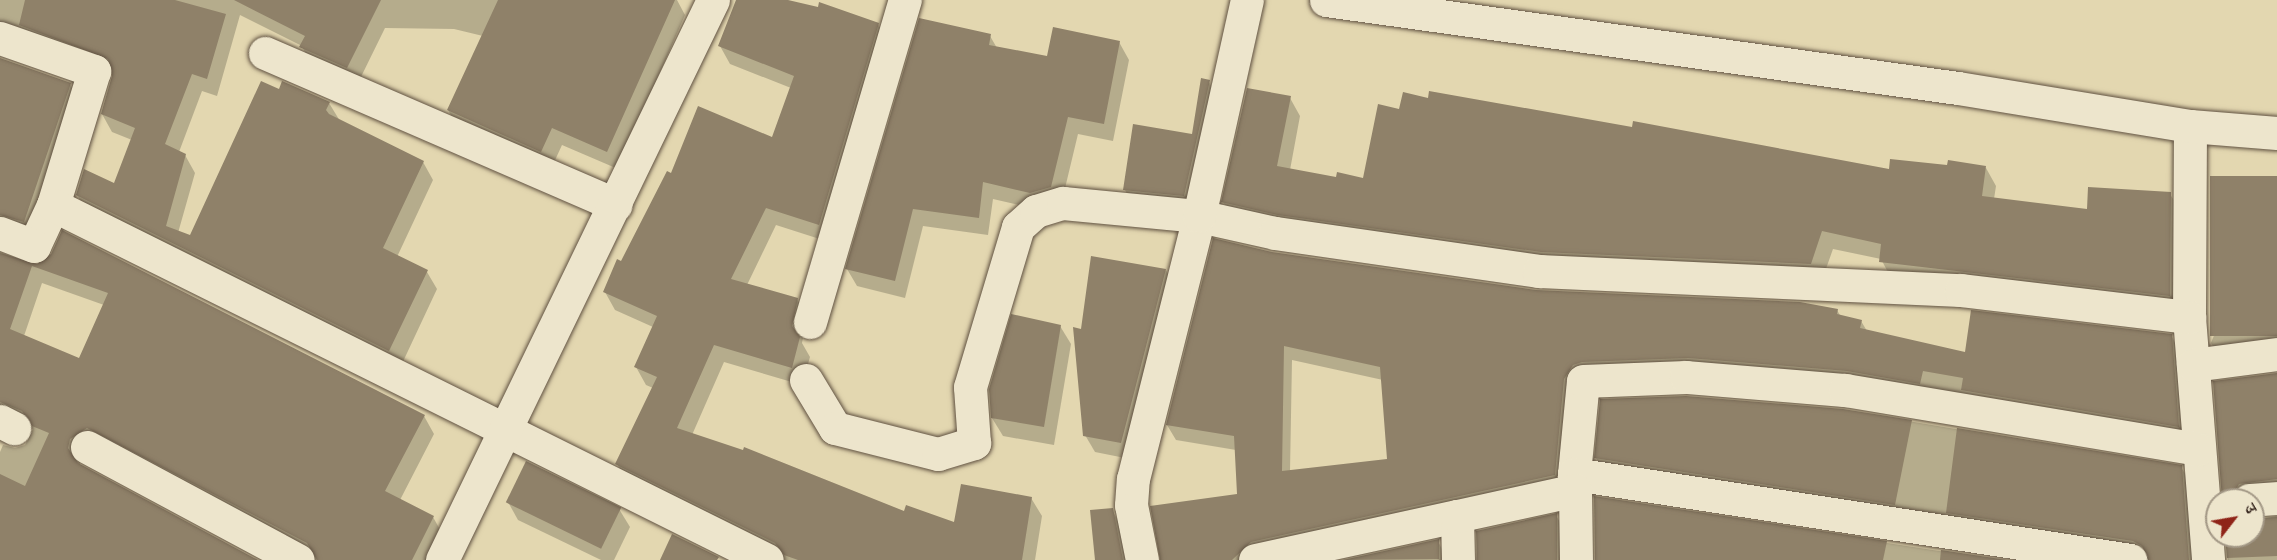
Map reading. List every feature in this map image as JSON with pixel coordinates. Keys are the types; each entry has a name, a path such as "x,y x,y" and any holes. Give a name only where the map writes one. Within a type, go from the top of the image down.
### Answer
{"street":[{"path":"442,560 714,0"},
{"path":"810,322 905,0"},
{"path":"1142,560 1131,505 1133,479 1199,216 1246,0"},
{"path":"1326,0 1958,88 2190,126 2277,134"},
{"path":"0,38 94,71 53,205 34,246 0,233"},
{"path":"265,53 616,205"},
{"path":"2190,126 2189,317 2198,449 2208,488"},
{"path":"806,380 835,428 938,454 974,443 970,387 1018,227 1036,211 1063,203 1199,216 1275,233 1539,271 1961,290 2189,317"},
{"path":"53,205 767,560"},
{"path":"2193,364 2277,354"},
{"path":"1576,560 1575,482 1583,381 1675,377 1845,390 2198,449"},
{"path":"87,447 298,560"},
{"path":"1255,560 1332,551 1575,482 2130,560"},
{"path":"1457,516 1458,560"}],"building":[{"path":"25,0 175,0 226,14 207,79 192,74 165,144 186,154 166,226 190,235 261,81 279,89 282,81 330,102 326,110 329,114 424,161 383,248 428,270 389,351 76,195 84,169 114,183 135,128 101,114 112,76 108,59 19,25"},
{"path":"234,0 381,0 347,68 299,47 305,36"},
{"path":"498,0 675,0 607,152 552,128 541,152 447,110"},
{"path":"736,0 788,0 818,7 819,2 879,23 819,225 766,208 731,279 798,298 792,326 800,337 792,368 714,345 677,428 743,450 744,447 904,511 906,505 954,522 961,484 1032,497 1022,560 798,560 784,555 775,543 615,464 657,377 634,367 657,316 603,292 617,259 621,261 667,171 671,173 698,106 772,137 794,76 718,46"},
{"path":"919,18 991,34 989,45 1047,56 1053,27 1120,41 1104,124 1068,117 1051,187 1030,193 983,182 979,218 913,209 895,281 845,269"},
{"path":"0,58 71,83 24,222 0,215"},
{"path":"1201,78 1210,80 1184,196 1123,190 1133,124 1192,134"},
{"path":"1247,88 1291,96 1277,166 1336,177 1337,172 1363,178 1378,104 1399,109 1403,92 1428,98 1429,91 1632,127 1633,121 1889,169 1890,159 1947,165 1948,160 1986,166 1982,196 2087,209 2088,187 2171,192 2170,296 1879,262 1881,244 1822,231 1811,264 1541,252 1278,215 1221,202"},
{"path":"2210,176 2277,176 2277,336 2210,336"},
{"path":"62,230 425,415 385,491 434,516 412,560 317,560 307,543 87,428 70,439 68,448 78,463 258,560 0,560 0,474 25,486 49,433 32,426 22,411 0,402 0,253 37,264 51,254","holes":["32,266 108,293 79,358 10,329"]},
{"path":"1213,238 1272,252 1536,290 1800,302 1838,309 1837,314 1862,320 1860,328 1965,352 1971,310 2172,334 2179,427 1961,390 1963,378 1923,371 1920,384 1847,371 1688,358 1582,362 1573,365 1564,379 1555,475 1251,542 1232,560 1160,560 1150,506 1237,494 1234,436 1166,425","holes":["1284,346 1380,367 1387,459 1282,471"]},
{"path":"1091,256 1166,269 1121,443 1083,436 1073,327 1081,329"},
{"path":"1011,314 1061,325 1044,427 991,418 989,389"},
{"path":"2277,373 2277,479 2239,484 2237,488 2221,488 2213,381"},
{"path":"1686,396 1843,409 1912,420 1895,505 1594,458 1600,399"},
{"path":"1957,428 2182,465 2189,560 2148,560 2142,546 2133,541 1946,513"},
{"path":"526,461 621,507 601,549 506,502"},
{"path":"1594,496 1887,541 1883,560 1595,560"},
{"path":"1113,508 1123,560 1095,560 1090,510"},
{"path":"1557,513 1557,560 1477,560 1476,531"},
{"path":"2277,517 2277,556 2227,558 2226,548 2265,548 2265,518"},
{"path":"672,534 719,557 717,560 660,560"},
{"path":"1439,539 1439,559 1343,560"},
{"path":"1941,550 2007,560 1940,560"}]}
